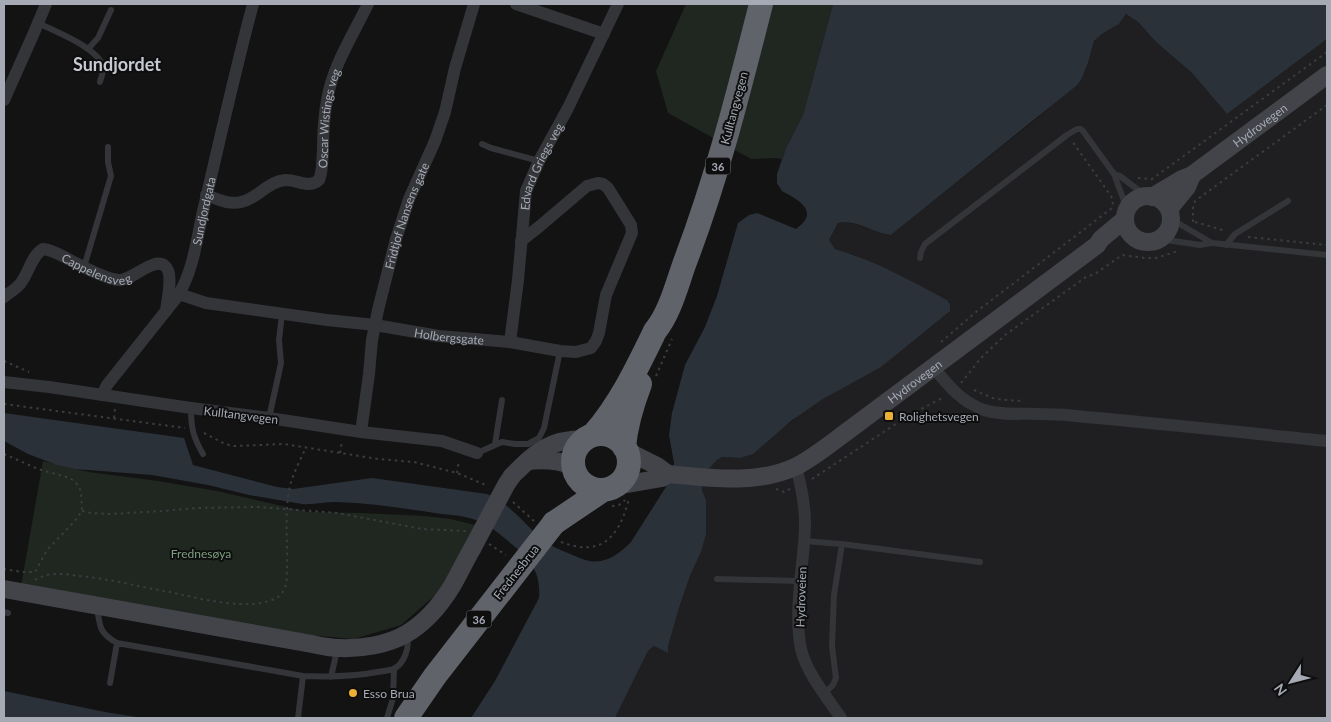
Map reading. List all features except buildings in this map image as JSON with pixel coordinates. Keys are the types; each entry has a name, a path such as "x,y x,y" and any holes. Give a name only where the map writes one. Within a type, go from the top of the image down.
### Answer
{"highway":[{"name":"Kulltangvegen","path":"626,449 626,428 632,405 660,333 661,324 706,203 726,140 761,4"},
{"name":"Kulltangvegen","path":"589,437 605,422 621,398 655,331 661,324"},
{"path":"589,437 602,434 611,436 618,440 626,449"},
{"name":"36","path":"554,523 571,485 576,451 580,444 589,437"},
{"name":"36","path":"554,523 622,480 629,467 626,449"},
{"path":"574,469 586,485 594,489 609,488"},
{"name":"Frednesbrua","path":"406,718 435,676 554,523"}],"street":[{"path":"4,97 46,4"},
{"name":"Sundjordgata","path":"102,395 107,385 166,311 186,282 235,72 253,4"},
{"name":"Oscar Wistings veg","path":"206,195 227,202 242,202 277,182 290,180 310,185 320,180 328,94 342,57 368,4"},
{"name":"Fridtjof Nansens gate","path":"360,432 380,301 403,216 446,112 455,68 474,4"},
{"path":"516,4 604,34"},
{"name":"Edvard Griegs veg","path":"510,342 526,190 618,4"},
{"name":"Hydrovegen","path":"1149,196 1192,175 1327,75"},
{"name":"Hydrovegen","path":"1170,214 1192,175"},
{"name":"Holbergsgate","path":"179,294 206,303 375,325 439,336 510,342 560,351 576,352 591,348 599,333 606,295 632,233 631,225 608,188 603,184 592,184 521,241"},
{"path":"1149,196 1162,201 1170,214 1169,231 1156,242 1146,242 1132,236 1127,229 1121,212 1135,200 1149,196"},
{"name":"Hydrovegen","path":"668,474 717,479 747,478 774,474 796,467 838,438 1097,245 1121,212"},
{"name":"Hydrovegen","path":"1097,245 1104,247 1132,236"},
{"name":"Cappelensveg","path":"4,297 20,284 39,252 44,249 118,280 124,280 152,265 161,264 166,266 169,270 170,280 166,311"},
{"path":"933,367 952,390 973,406 986,411 1085,417 1327,441"},
{"name":"Kulltangvegen","path":"4,382 360,432 442,441 477,453"},
{"path":"4,589 34,587 97,606 337,648 368,646 389,641 407,634 440,603 479,545 512,476 544,448 572,439 589,437"},
{"path":"609,488 662,478 668,474 626,449"},
{"path":"528,461 550,460 562,462 574,469"},
{"name":"Hydroveien","path":"796,467 803,499 805,524 798,621 802,650 808,666 824,694 841,718"}],"lane":[{"path":"88,49 98,38 110,10"},
{"path":"38,23 73,40 97,55 103,67 100,82"},
{"path":"920,258 925,244 1077,129 1081,129 1114,174 1121,212"},
{"path":"482,144 539,162"},
{"path":"84,267 111,176 108,162 108,147"},
{"path":"1114,174 1149,196"},
{"path":"1226,245 1235,234 1288,202"},
{"path":"1170,214 1212,244"},
{"path":"1160,239 1200,245 1226,245 1327,255"},
{"path":"269,418 281,363 279,340 282,314"},
{"path":"477,453 502,442 528,444 540,436 544,428 560,351"},
{"path":"495,444 502,400"},
{"path":"191,408 194,439 203,454"},
{"path":"804,540 980,562"},
{"path":"824,694 833,685 836,678 832,646 834,595 842,544"},
{"path":"717,578 800,581"},
{"path":"97,606 102,631 105,636 117,643 302,676 331,678 358,676 394,669 400,664 405,655 409,642 407,634"},
{"path":"110,683 117,643"},
{"path":"331,678 337,648"},
{"path":"387,718 393,698 394,669"},
{"path":"298,718 302,676"}],"path":[{"path":"1152,178 1327,52"},
{"path":"1195,202 1327,105"},
{"path":"937,346 976,312 1032,271 1121,212 1067,135"},
{"path":"1193,221 1235,234 1327,245"},
{"path":"772,489 784,492 811,480 908,416 941,399 962,382 981,358 1005,335 1080,281 1095,274 1122,255"},
{"path":"4,404 192,429 225,444 234,446 284,444 378,459 414,462 457,473 478,481"},
{"path":"34,587 41,576 65,574 92,577 232,603 250,604 266,602 280,595 287,580 287,509 290,485 306,447"},
{"path":"4,454 38,469 66,476 73,480 81,491 82,511 47,550 35,572 34,587"},
{"path":"82,511 110,514 196,508 258,507 337,513 422,529 468,531"},
{"path":"479,545 506,555"},
{"path":"4,569 35,572"}],"shaded area":[{"path":"833,4 1327,4 1327,39 1227,114 1192,73 1156,42 1138,22 1126,14 1119,24 1094,41 1088,63 1081,80 1076,86 891,235 851,223 838,223 829,240 835,249 878,265 947,300 950,304 950,311 881,367 823,399 791,421 753,454 740,458 722,457 706,472 702,490 706,500 706,534 679,608 668,653 654,646 648,651 615,718 471,718 495,681 539,598 537,575 530,563 500,534 479,521 459,516 373,505 336,502 302,504 152,475 75,469 57,465 28,454 4,441 4,413 184,438 193,465 277,487 293,489 372,478 487,494 503,503 544,541 556,548 590,561 602,561 612,557 631,542 671,479 674,463 669,435 672,413 685,365 705,327 717,296 738,223 749,215 757,213 796,229 807,217 807,211 800,202 782,191 777,183 777,174 786,148 803,115"},
{"path":"1126,14 1138,22 1156,42 1192,73 1227,114 1327,39 1327,718 615,718 648,651 654,646 668,653 679,608 701,552 706,500 702,490 706,472 722,457 740,458 823,399 950,304 947,300 902,277 852,254 835,249 829,240 838,223 855,224 891,235 1035,120 1081,80 1094,41 1119,24"},
{"path":"4,691 105,712 143,718 4,718"}],"green space":[{"path":"686,4 833,4 803,115 782,159 751,159 668,113 656,71"},
{"name":"Frednesøya","path":"43,461 89,472 217,491 308,512 425,516 451,519 475,525 440,591 401,625 354,639 297,634 21,586"}],"place":[{"name":"Rolighetsvegen","path":"889,416"},
{"name":"Esso Brua","path":"353,693"}],"district":[{"name":"Sundjordet","path":"117,64"}]}
